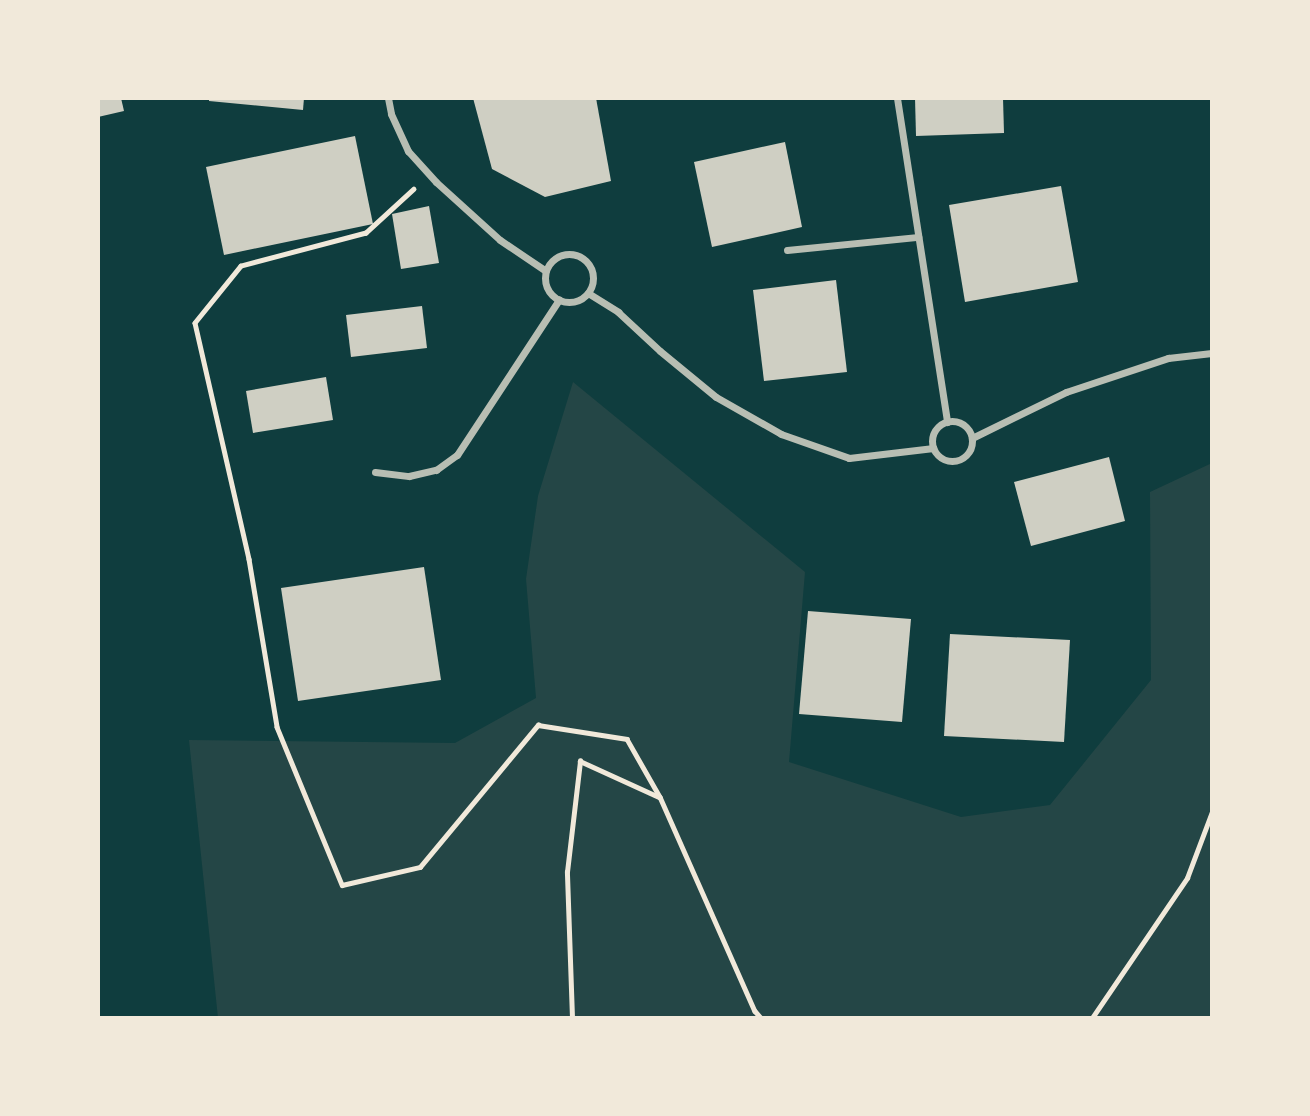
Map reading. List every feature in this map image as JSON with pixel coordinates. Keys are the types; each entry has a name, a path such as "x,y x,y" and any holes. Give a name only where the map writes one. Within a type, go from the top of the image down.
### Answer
{"street":[{"path":"388,98 391,114 408,151 436,182 500,240 546,271"},
{"path":"897,98 947,422"},
{"path":"787,250 918,237"},
{"path":"576,255 592,271 592,286 588,293 578,300 559,300 546,285 546,271 554,259 576,255"},
{"path":"588,293 618,312 716,397 781,434 849,458 933,448"},
{"path":"375,472 409,476 436,470 457,455 559,300"},
{"path":"972,438 1066,392 1168,358 1212,353"},
{"path":"947,422 965,426 972,438 970,451 954,462 941,458 933,448 933,435 947,422"}],"path":[{"path":"414,189 366,233 241,265 195,323 249,559 277,727 342,885 420,867 538,725 627,739 660,797 755,1011 761,1018"},
{"path":"572,1018 568,872 580,761 660,797"},
{"path":"1092,1018 1186,877 1212,812"}],"shaded area":[{"path":"573,382 805,572 789,762 961,817 1050,805 1151,680 1150,492 1212,463 1212,1018 218,1018 189,740 455,743 536,698 526,579 538,496"}],"building":[{"path":"98,98 121,98 124,111 98,117"},
{"path":"209,98 304,98 303,110 209,101"},
{"path":"473,98 596,98 611,181 545,197 492,169"},
{"path":"915,98 1003,98 1004,133 916,136"},
{"path":"355,136 373,224 224,255 206,167"},
{"path":"785,142 802,227 712,247 694,162"},
{"path":"1061,186 1078,282 965,302 949,205"},
{"path":"429,206 439,263 401,269 392,214"},
{"path":"836,280 847,372 764,381 753,290"},
{"path":"422,306 427,348 351,357 346,315"},
{"path":"326,377 333,420 253,433 246,391"},
{"path":"1109,457 1125,521 1031,546 1014,482"},
{"path":"424,567 441,680 298,701 281,588"},
{"path":"808,611 911,619 902,722 799,714"},
{"path":"950,634 1070,640 1064,742 944,736"}]}
